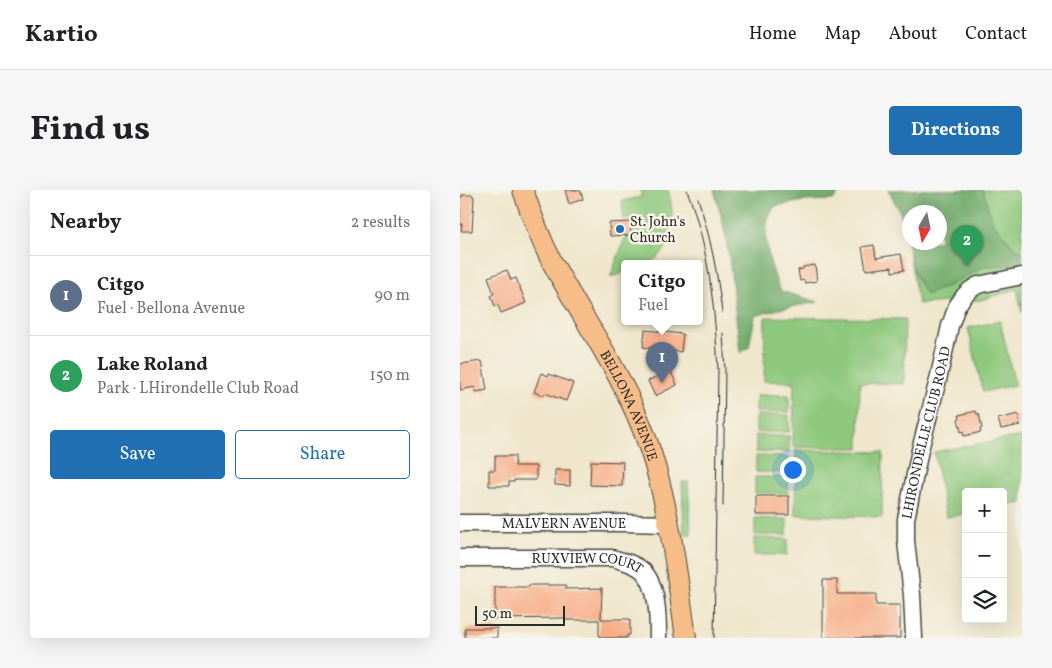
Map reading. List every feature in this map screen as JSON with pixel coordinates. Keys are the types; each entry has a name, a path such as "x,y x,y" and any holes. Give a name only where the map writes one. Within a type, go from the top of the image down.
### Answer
{"main road":[{"name":"BELLONA AVENUE","path":"522,190 552,262 602,347 635,410 657,470 668,524 686,638"}],"street":[{"name":"LHIRONDELLE CLUB ROAD","path":"914,638 912,596 906,544 906,519 920,450 950,326 957,306 970,290 978,285 1022,276"},
{"name":"MALVERN AVENUE","path":"460,523 668,524"},
{"name":"RUXVIEW COURT","path":"460,558 612,558 628,563 642,570 649,580 657,609 658,638"}],"green space":[{"path":"641,190 668,190 672,221 668,241 664,250 653,260 621,260 621,274 610,277 625,238 634,236 633,219 624,219 622,201 641,197"},
{"path":"714,190 842,190 833,200 804,201 775,206 773,209 768,218 766,237 771,266 781,291 818,302 779,309 755,316 749,347 740,353 729,256"},
{"path":"888,190 983,190 993,223 1015,248 1022,251 1022,265 985,266 950,285 926,295 914,273 909,250 947,250 947,205 902,205 902,219"},
{"path":"898,190 1022,190 1022,313 1017,289 981,300 918,304 909,250 947,250 947,205 902,205 902,213"},
{"path":"765,317 905,319 904,384 860,383 859,448 793,447 794,382 764,381"},
{"path":"1000,321 1015,385 983,392 968,328"},
{"path":"756,395 789,395 789,412 756,412"},
{"path":"756,415 789,415 789,432 756,432"},
{"path":"756,435 789,436 789,452 756,452"},
{"path":"1022,436 1022,503 1007,505 1007,488 962,488 962,515 946,517 934,452"},
{"path":"796,450 883,452 882,517 795,515"},
{"path":"756,456 789,457 788,473 756,472"},
{"path":"755,477 788,477 788,493 755,493"},
{"path":"682,482 688,482 691,534 684,534"},
{"path":"755,518 787,519 787,535 755,535"},
{"path":"754,538 788,539 787,555 754,555"}],"building":[{"path":"565,190 580,190 583,199 569,204"},
{"path":"462,195 473,195 474,197 472,231 461,231 460,197"},
{"name":"St. John's Church","path":"630,222 631,235 610,236 609,223"},
{"path":"874,245 876,258 901,254 904,270 892,272 892,267 866,270 862,247"},
{"path":"815,265 817,281 805,283 804,280 800,281 798,270"},
{"path":"507,270 511,280 516,278 526,303 501,313 498,305 495,306 491,296 494,294 488,277"},
{"path":"645,330 683,334 681,352 643,347"},
{"path":"482,361 487,390 476,392 475,387 460,390 460,364"},
{"path":"670,370 677,385 655,396 648,381"},
{"path":"541,373 573,383 566,401 545,393 544,396 534,392"},
{"path":"976,411 979,414 981,432 964,436 963,431 961,432 959,415"},
{"path":"1018,414 1020,425 1001,429 998,419"},
{"path":"495,456 515,456 515,466 536,466 536,480 514,480 514,482 509,482 509,486 489,486 489,470 495,470"},
{"path":"591,461 623,462 622,486 590,485"},
{"path":"555,470 570,470 570,486 555,485"},
{"path":"756,496 789,496 789,515 756,515"},
{"path":"823,580 837,580 837,594 876,594 876,605 900,605 900,638 823,638"},
{"path":"529,585 566,585 566,589 602,588 601,619 630,619 630,635 627,635 627,638 600,638 599,620 565,620 565,618 495,619 495,587 529,587"},
{"path":"465,628 497,628 497,638 465,638"}],"tram line":[{"path":"687,190 695,212 706,256 717,348 714,638"},
{"path":"698,198 713,255 722,313"},
{"path":"723,333 725,371 723,506"}],"place":[{"name":"St. John's Church","path":"620,229"},
{"name":"Lake Roland","path":"967,266"},
{"name":"Citgo","path":"662,383"}]}
